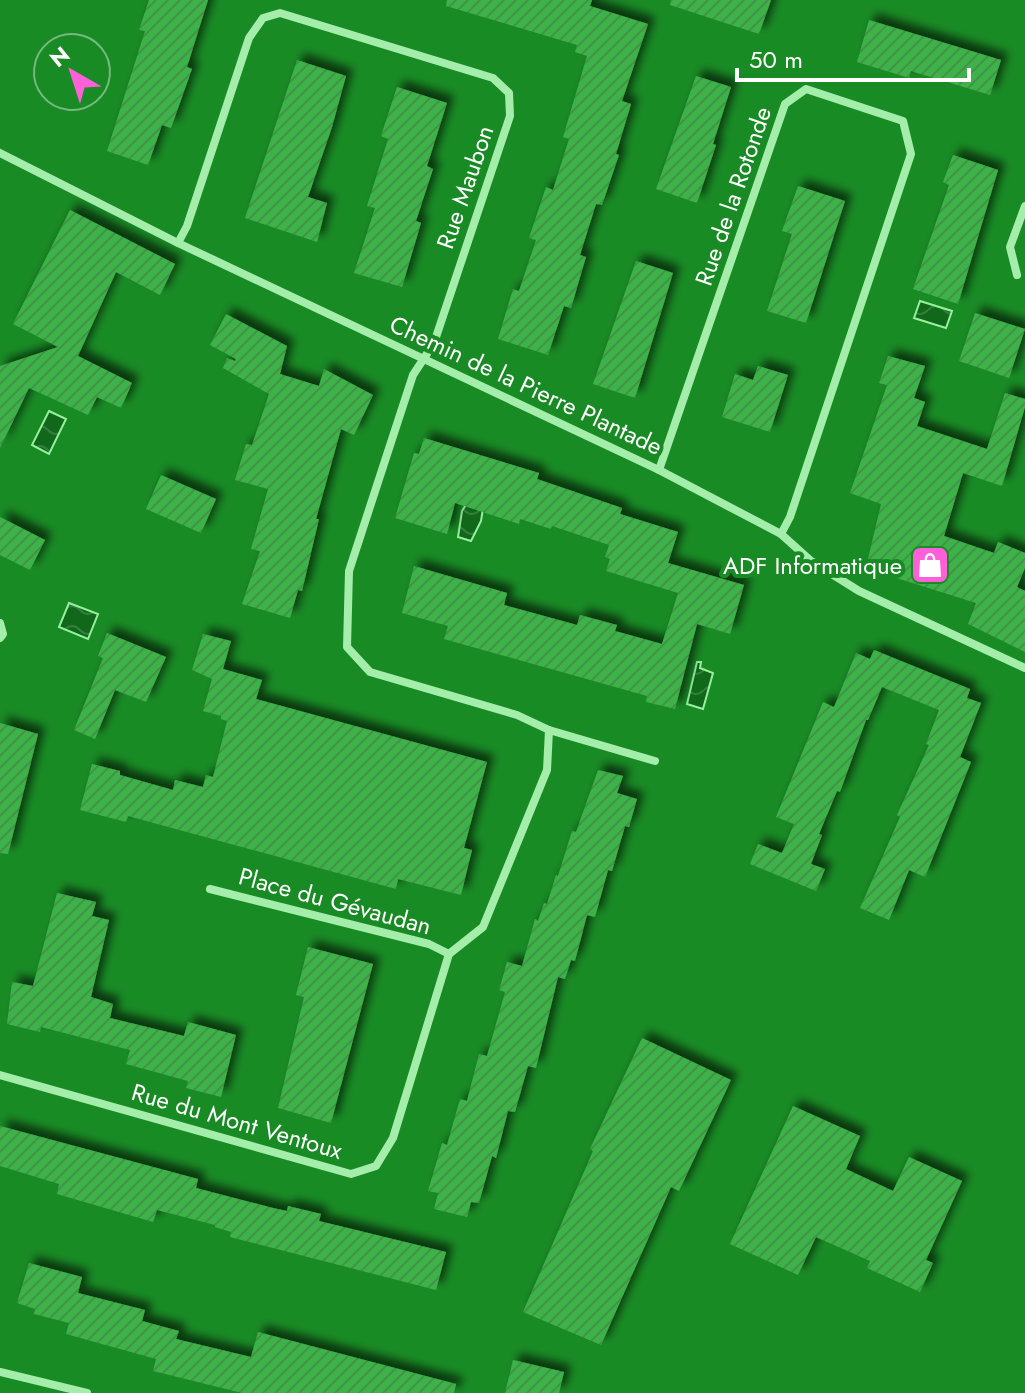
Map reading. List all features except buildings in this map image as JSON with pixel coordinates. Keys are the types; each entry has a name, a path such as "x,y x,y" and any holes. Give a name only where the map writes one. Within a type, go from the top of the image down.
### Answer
{"street":[{"name":"Rue Maubon","path":"178,243 187,226 249,38 263,18 280,13 493,78 509,93 510,116 434,343 425,358"},
{"name":"Rue de la Rotonde","path":"659,470 785,104 806,89 903,121 911,154 790,517 781,534"},
{"name":"Chemin de la Pierre Plantade","path":"0,153 178,243 659,470 781,534 811,561 859,591 1025,668"},
{"path":"1017,275 1010,247 1025,206"},
{"path":"425,358 413,375 349,571 347,647 370,672 517,715 549,730 655,761"},
{"path":"0,623 3,634 0,638"},
{"path":"449,954 483,927 547,770 549,730"},
{"name":"Place du Gévaudan","path":"210,889 429,944 449,954"},
{"name":"Rue du Mont Ventoux","path":"0,1075 351,1174 376,1166 393,1138 449,954"},
{"path":"0,1372 87,1393"}],"water":[{"path":"920,301 952,311 946,328 914,318"},
{"path":"49,411 66,419 49,454 32,445"},
{"path":"471,497 484,502 481,521 471,541 458,537 462,511"},
{"path":"69,603 98,614 88,639 59,627"},
{"path":"697,662 701,662 700,668 713,673 703,709 687,704"}],"place":[{"name":"ADF Informatique","path":"930,565"}]}
